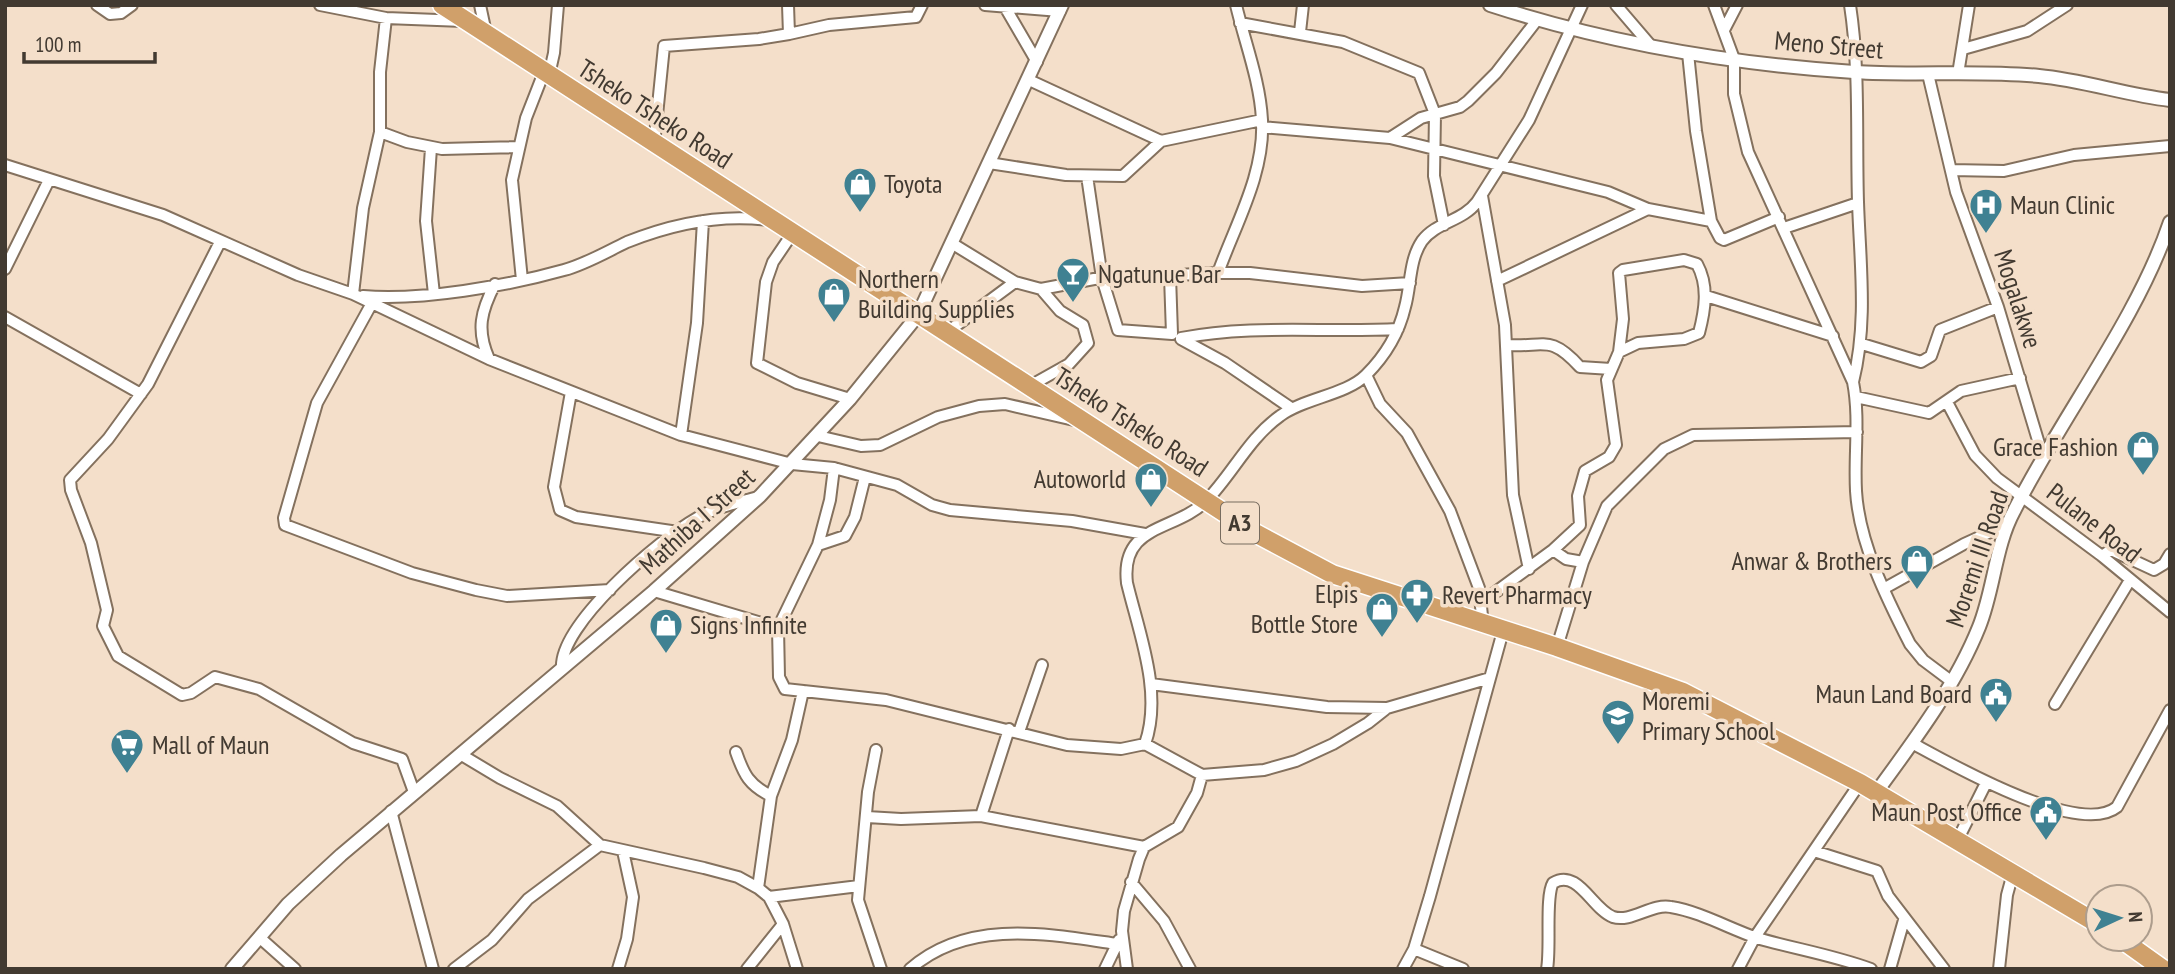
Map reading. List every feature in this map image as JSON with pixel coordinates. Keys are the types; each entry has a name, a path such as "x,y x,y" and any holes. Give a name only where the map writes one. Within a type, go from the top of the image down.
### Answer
{"highway":[{"name":"Tsheko Tsheko Road","path":"442,5 1028,387 1206,501 1332,575 1558,647 1683,692 1867,788 1958,839 2084,916"},
{"path":"2141,953 2163,969"}],"street":[{"path":"97,5 110,14 121,13 132,5"},
{"path":"320,5 386,18 466,21"},
{"path":"480,5 486,34"},
{"path":"522,280 512,195 518,148 546,74 558,5"},
{"path":"788,5 789,34"},
{"path":"654,145 664,46 759,39 829,25 916,17 922,5"},
{"path":"985,5 1061,8"},
{"path":"1218,273 1248,198 1258,162 1262,124 1254,75 1236,5"},
{"path":"1300,32 1303,5"},
{"name":"Meno Street","path":"1490,5 1569,29 1688,53 1856,72 2039,76 2129,95 2170,100"},
{"path":"1144,744 1151,719 1151,684 1125,566 1132,548 1145,534 1206,501 1250,444 1291,408 1350,385 1366,375 1398,328 1416,253 1423,239 1469,213 1482,196 1549,79 1582,5"},
{"path":"1616,5 1652,47"},
{"path":"1714,5 1734,59 1737,115 1748,152 1853,382 1856,397 1858,512 1885,588 1910,644 1923,660 1951,681"},
{"path":"1724,30 1737,5"},
{"path":"1850,5 1856,72 1858,203 1864,307 1862,344 1853,382"},
{"path":"1958,74 1969,5"},
{"path":"1005,6 1037,62"},
{"path":"1963,49 1996,42 2027,31 2063,6"},
{"name":"Mathiba I Street","path":"232,969 288,904 391,811 654,591 760,496 850,399 918,316 1061,8"},
{"path":"354,295 363,208 380,132 380,72 386,18"},
{"path":"1390,138 1421,118 1460,107 1468,102 1496,73 1537,20"},
{"path":"1240,23 1300,32 1371,51 1419,73 1435,114 1433,148 1436,187 1444,225"},
{"path":"1688,53 1696,131 1711,220 1720,238 1724,240 1858,203"},
{"name":"Mogalakwe","path":"1928,74 1951,170 1998,307 2043,457"},
{"path":"1029,80 1161,141 1262,124 1390,138 1608,192 1648,209 1711,220"},
{"path":"380,132 431,148 518,148"},
{"path":"989,163 1044,173 1127,175 1161,141"},
{"path":"1951,170 2004,171 2074,155 2170,146"},
{"path":"431,148 426,221 434,294"},
{"path":"5,164 163,215 220,242 354,295 489,359 681,435 792,464 834,468 908,488 932,505 950,510 1072,521 1145,534"},
{"path":"1087,176 1102,278 1118,330 1177,336 1251,328 1343,332 1398,328"},
{"path":"5,269 50,180"},
{"path":"1482,196 1506,345 1513,495 1529,569"},
{"path":"1497,281 1648,209"},
{"path":"354,295 390,299 522,280 565,270 646,235 703,221 739,216 771,220"},
{"path":"681,435 697,323 703,221"},
{"name":"Moremi III Road","path":"1867,788 1912,743 1951,681 1979,628 2008,524 2043,457 2129,309 2152,266 2170,222"},
{"path":"792,234 772,262 766,282 757,363 797,383 850,399"},
{"path":"220,242 141,394 69,484 91,543 104,597 107,610 103,626 118,656 182,695 191,694 215,677 259,689 353,743 402,759 414,792"},
{"path":"953,244 1015,282 1041,289 1102,278 1218,273 1362,286 1410,283"},
{"path":"1482,602 1529,569 1580,525 1578,496 1585,471 1609,457 1616,445 1607,392 1611,369 1619,352 1623,319 1619,276 1622,270 1690,261 1697,264 1703,274 1706,296 1696,335 1638,343 1619,352"},
{"path":"1170,276 1177,336"},
{"path":"946,333 1015,282"},
{"path":"489,359 481,334 481,315 495,284"},
{"path":"1028,387 1069,365 1088,342 1083,325 1059,312 1041,289"},
{"path":"1706,296 1833,336"},
{"path":"372,303 317,403 284,518 285,525 412,573 476,590 507,596 610,590"},
{"path":"1862,344 1921,362 1931,356 1940,330 1998,307"},
{"path":"5,317 141,394"},
{"path":"1177,336 1225,363 1291,408"},
{"path":"1506,345 1548,343 1569,354 1580,367 1611,369"},
{"path":"1366,375 1380,404 1407,433 1450,510 1482,602 1483,625"},
{"path":"1856,397 1929,412 1969,388 2020,378"},
{"path":"571,392 554,487 560,510 576,517 678,532"},
{"name":"Pulane Road","path":"1947,402 1975,455 1997,478 2102,556 2170,612"},
{"path":"818,436 861,446 880,445 938,417 979,406 1004,404 1086,424"},
{"path":"1558,647 1583,562 1607,506 1664,449 1682,438 1704,434 1857,432"},
{"path":"834,468 830,500 818,545 778,628 779,682 785,689 886,700 1067,745 1100,749 1133,748 1144,744 1202,775 1264,769 1296,761 1368,723 1387,708"},
{"path":"818,545 845,536 855,517 865,477"},
{"path":"562,669 562,654 570,638 610,590 678,532 709,511 760,496"},
{"path":"1885,588 1964,544 2008,524"},
{"path":"1553,550 1566,559 1583,562"},
{"path":"2102,556 2111,550 2119,552 2154,570 2164,564 2170,554"},
{"path":"2055,704 2130,580"},
{"path":"654,591 778,628"},
{"path":"1403,969 1414,949 1503,631"},
{"path":"981,817 1042,665"},
{"path":"1151,684 1327,707 1387,708 1490,678"},
{"path":"758,887 771,796 792,740 803,691"},
{"path":"1912,743 1986,783 2054,810 2112,811 2170,710"},
{"path":"876,750 859,886 859,908 881,969"},
{"path":"736,752 745,778 755,788 771,796"},
{"path":"460,754 500,778 557,806 600,845 738,877 758,887 769,897 783,924 797,969"},
{"path":"1105,969 1120,939 1131,882 1144,847 1178,827 1197,793 1202,775"},
{"path":"1958,839 1986,783"},
{"path":"1738,969 1755,937 1814,851 1867,788"},
{"path":"391,811 433,969"},
{"path":"867,817 901,820 981,817 1144,847"},
{"path":"454,969 492,940 528,899 600,845"},
{"path":"618,969 627,939 633,897 623,851"},
{"path":"1814,851 1877,871 1888,897 1944,969"},
{"path":"1999,969 2007,895 2013,873"},
{"path":"1547,969 1551,937 1549,890 1553,883 1564,879 1574,883 1612,916 1623,918 1670,906 1755,937 1837,957 1871,969"},
{"path":"1131,882 1164,920 1190,969"},
{"path":"769,897 859,886"},
{"path":"1890,969 1904,920"},
{"path":"747,969 783,924"},
{"path":"910,969 932,952 1001,934 1023,931 1120,939"},
{"path":"260,937 295,969"},
{"path":"1120,939 1127,969"},
{"path":"1414,949 1463,969"}],"place":[{"name":"Toyota","path":"860,214"},
{"name":"Maun Clinic","path":"1986,235"},
{"name":"Ngatunue Bar","path":"1073,304"},
{"name":"Northern Building Supplies","path":"834,324"},
{"name":"Grace Fashion","path":"2143,477"},
{"name":"Autoworld","path":"1151,509"},
{"name":"Anwar & Brothers","path":"1917,591"},
{"name":"Revert Pharmacy","path":"1417,625"},
{"name":"Elpis Bottle Store","path":"1382,639"},
{"name":"Signs Infinite","path":"666,655"},
{"name":"Maun Land Board","path":"1996,724"},
{"name":"Moremi Primary School","path":"1618,746"},
{"name":"Mall of Maun","path":"127,775"},
{"name":"Maun Post Office","path":"2046,842"}]}
